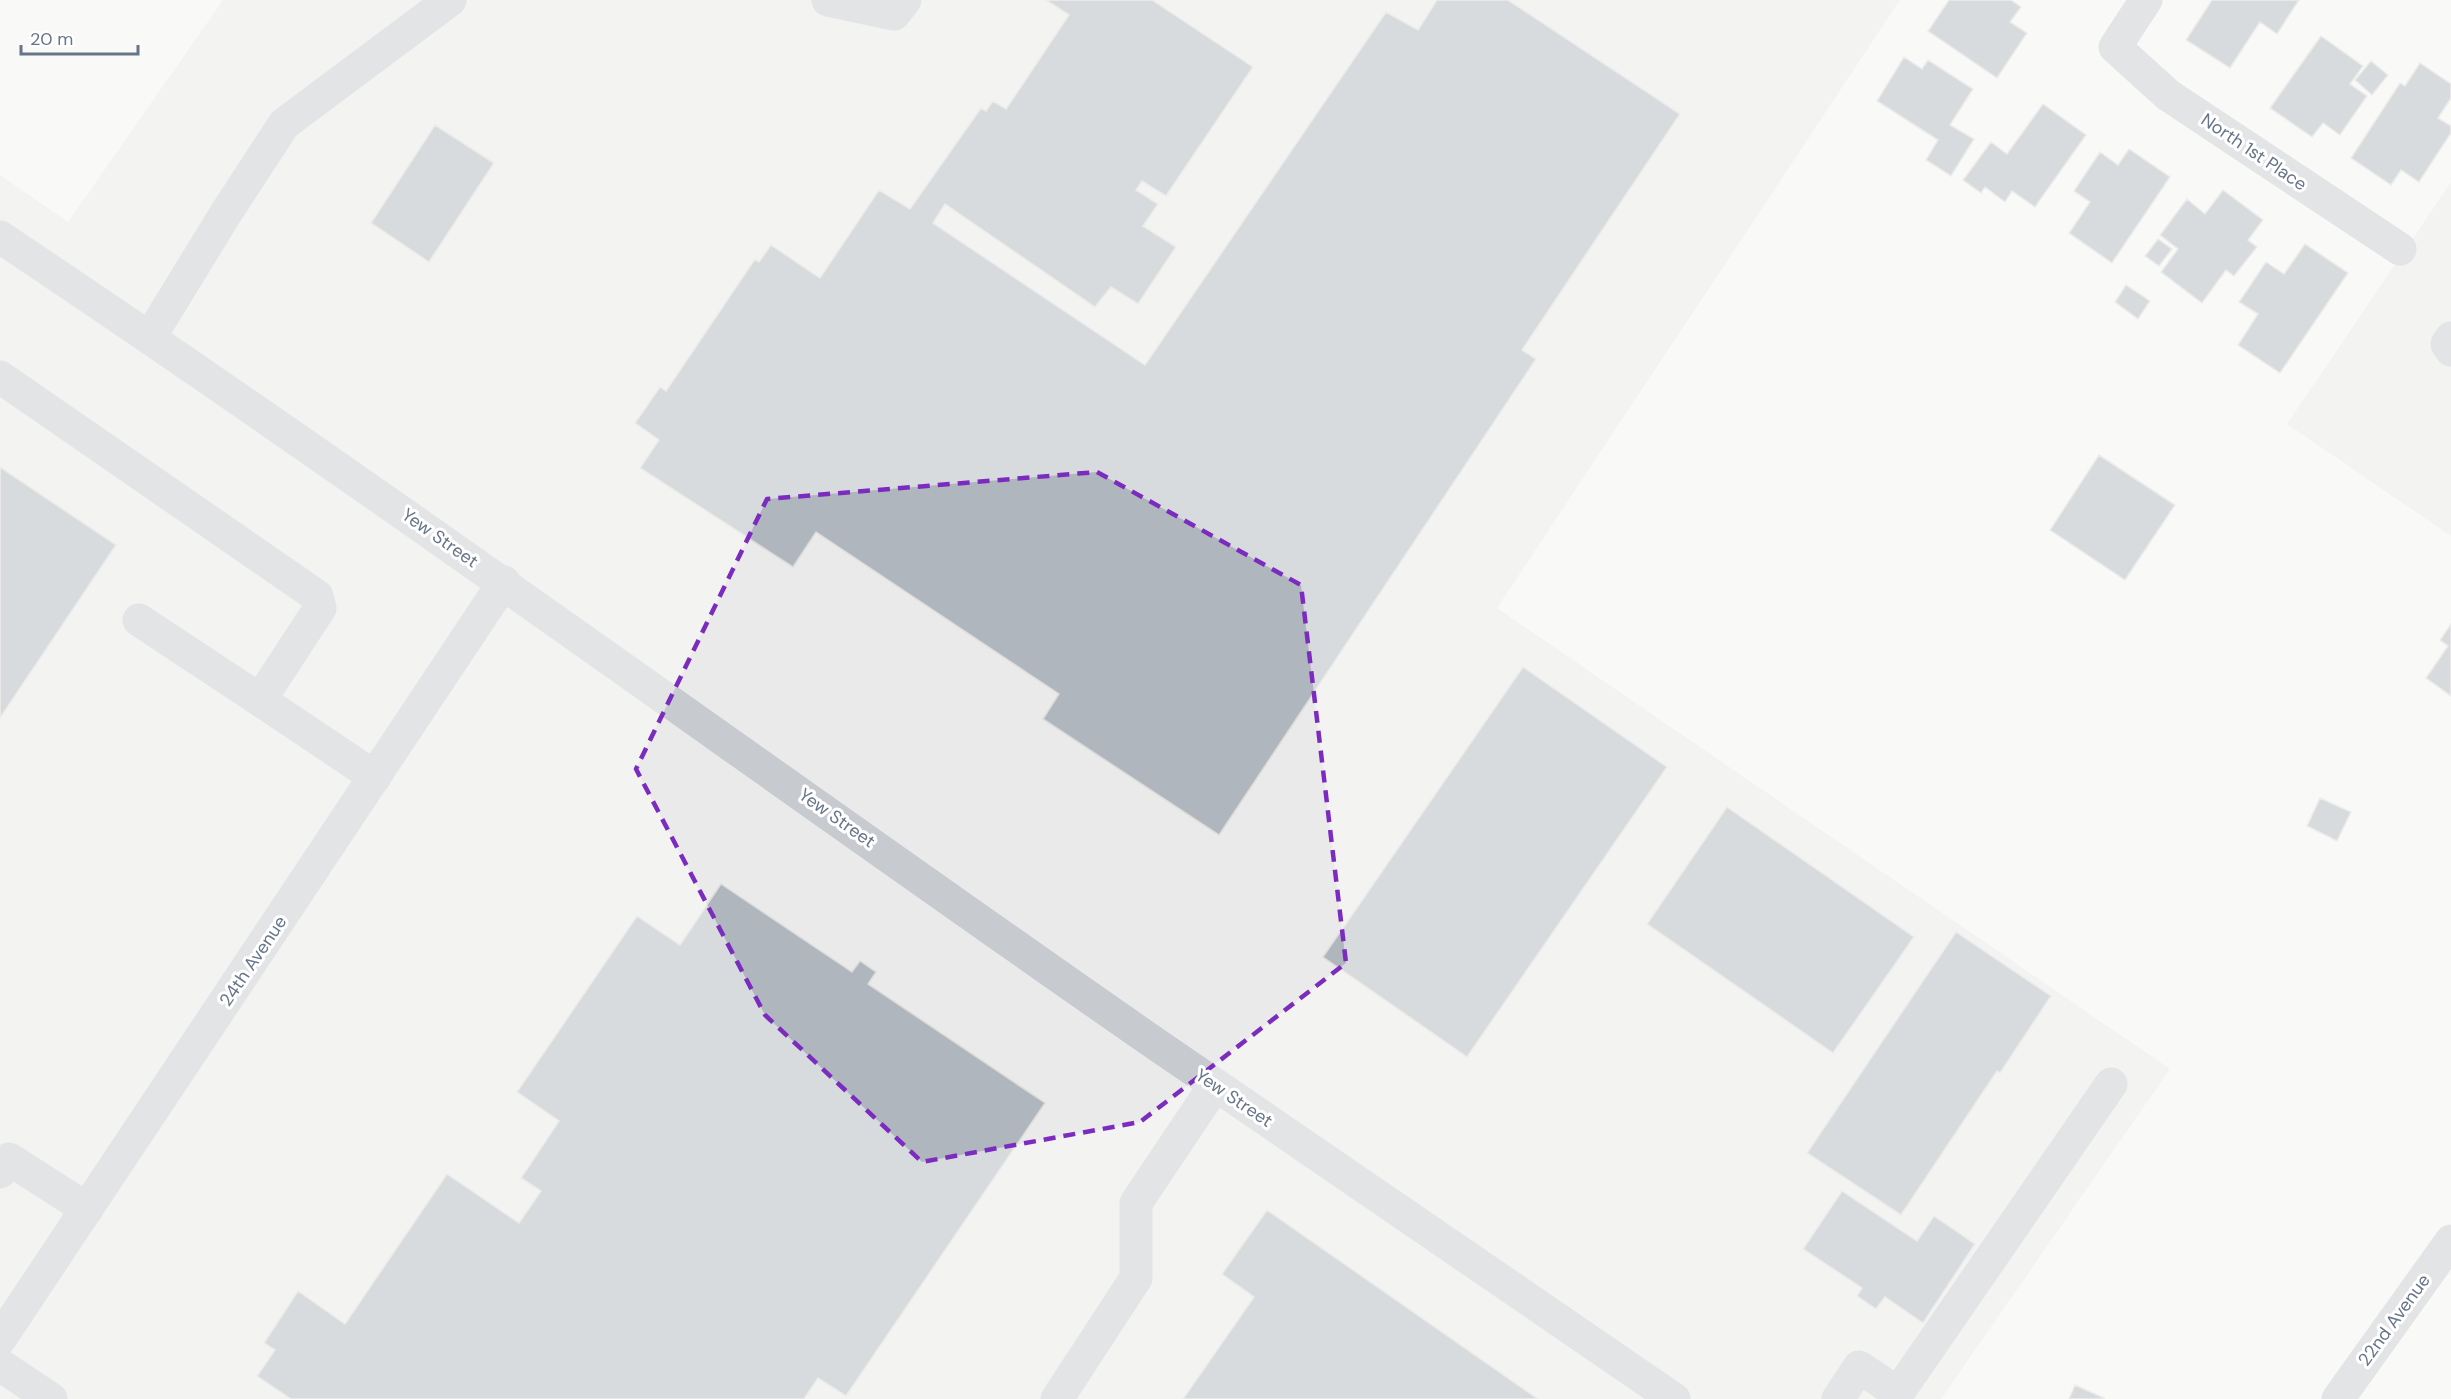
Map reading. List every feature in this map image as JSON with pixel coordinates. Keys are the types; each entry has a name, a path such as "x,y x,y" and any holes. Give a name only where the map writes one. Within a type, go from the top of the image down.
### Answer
{"street":[{"path":"150,337 284,124 450,0"},
{"path":"828,0 894,14 905,0"},
{"name":"North 1st Place","path":"2146,0 2115,47 2168,95 2400,249"},
{"name":"Yew Street","path":"0,237 150,337 504,582 1215,1085 1674,1399"},
{"path":"2451,338 2447,344 2451,350"},
{"path":"0,377 317,596 320,608 260,700"},
{"name":"24th Avenue","path":"0,1339 504,582"},
{"path":"140,620 375,777"},
{"path":"1838,1399 1859,1367 1898,1393 2111,1084"},
{"path":"1057,1399 1136,1278 1136,1203 1215,1085"},
{"path":"0,1172 9,1159 87,1209"},
{"name":"22nd Avenue","path":"2338,1399 2451,1241"},
{"path":"0,1365 51,1399"}],"highlighted area":[{"path":"1097,472 1301,585 1346,963 1140,1122 922,1162 765,1015 636,769 767,499"}],"shaded area":[{"path":"223,0 1900,0 1497,608 2170,1069 1941,1399 0,1399 0,175 68,222"},
{"path":"2451,182 2451,536 2287,424"}],"building":[{"path":"1046,0 1152,0 1253,67 1166,196 1142,181 1136,190 1158,204 1143,226 1176,247 1138,304 1111,287 1095,307 945,204 933,223 1145,365 1386,12 1418,30 1437,0 1508,0 1680,114 1522,350 1536,359 1219,835 1043,719 1059,694 816,532 793,567 640,468 659,440 635,423 660,387 666,391 755,259 759,262 771,245 820,278 879,190 910,209 981,108 986,111 993,101 1006,109 1069,15"},
{"path":"1949,0 2011,0 2021,7 2010,22 2027,33 1997,78 1928,31"},
{"path":"2212,0 2299,0 2277,34 2260,22 2230,68 2186,40"},
{"path":"2321,36 2363,66 2350,84 2367,96 2340,135 2323,123 2312,137 2270,108"},
{"path":"1904,57 1922,69 1928,60 1973,89 1950,125 1974,139 1951,176 1926,160 1938,140 1877,101"},
{"path":"2371,61 2388,75 2372,95 2355,80"},
{"path":"2420,63 2451,84 2451,98 2438,118 2451,126 2451,133 2419,182 2401,170 2391,185 2351,158 2400,83 2405,86"},
{"path":"2043,104 2086,135 2035,207 2012,191 2005,202 1985,187 1981,193 1963,180 1991,142 2007,154"},
{"path":"435,125 494,163 429,262 371,223"},
{"path":"2129,149 2170,177 2112,263 2069,233 2090,202 2074,191 2100,152 2118,165"},
{"path":"2223,190 2263,220 2248,240 2257,247 2234,276 2226,270 2202,303 2161,272 2178,249 2160,235 2187,199 2205,214"},
{"path":"2158,239 2172,249 2159,266 2145,256"},
{"path":"2305,244 2348,273 2280,373 2238,345 2258,314 2239,302 2266,262 2284,274"},
{"path":"2126,285 2150,301 2138,319 2115,302"},
{"path":"2099,455 2175,505 2125,580 2050,530"},
{"path":"0,467 116,545 0,718"},
{"path":"2451,624 2451,696 2426,678 2448,646 2440,640"},
{"path":"1523,667 1667,767 1467,1057 1323,957"},
{"path":"2320,798 2351,812 2337,841 2307,826"},
{"path":"1727,807 1914,937 1833,1053 1647,924"},
{"path":"721,884 852,972 860,961 876,972 868,984 1045,1103 846,1396 818,1378 804,1399 291,1399 257,1376 275,1350 264,1343 298,1291 345,1324 447,1174 519,1223 541,1191 521,1178 559,1121 517,1092 637,916 680,945"},
{"path":"1956,932 2051,996 2000,1073 1997,1071 1901,1215 1807,1153"},
{"path":"1842,1191 1917,1241 1934,1216 1975,1244 1923,1323 1885,1297 1876,1309 1857,1296 1862,1288 1803,1249"},
{"path":"1267,1210 1538,1399 1183,1399 1254,1297 1222,1274"},
{"path":"2075,1385 2104,1398 2104,1399 2069,1399"}]}
